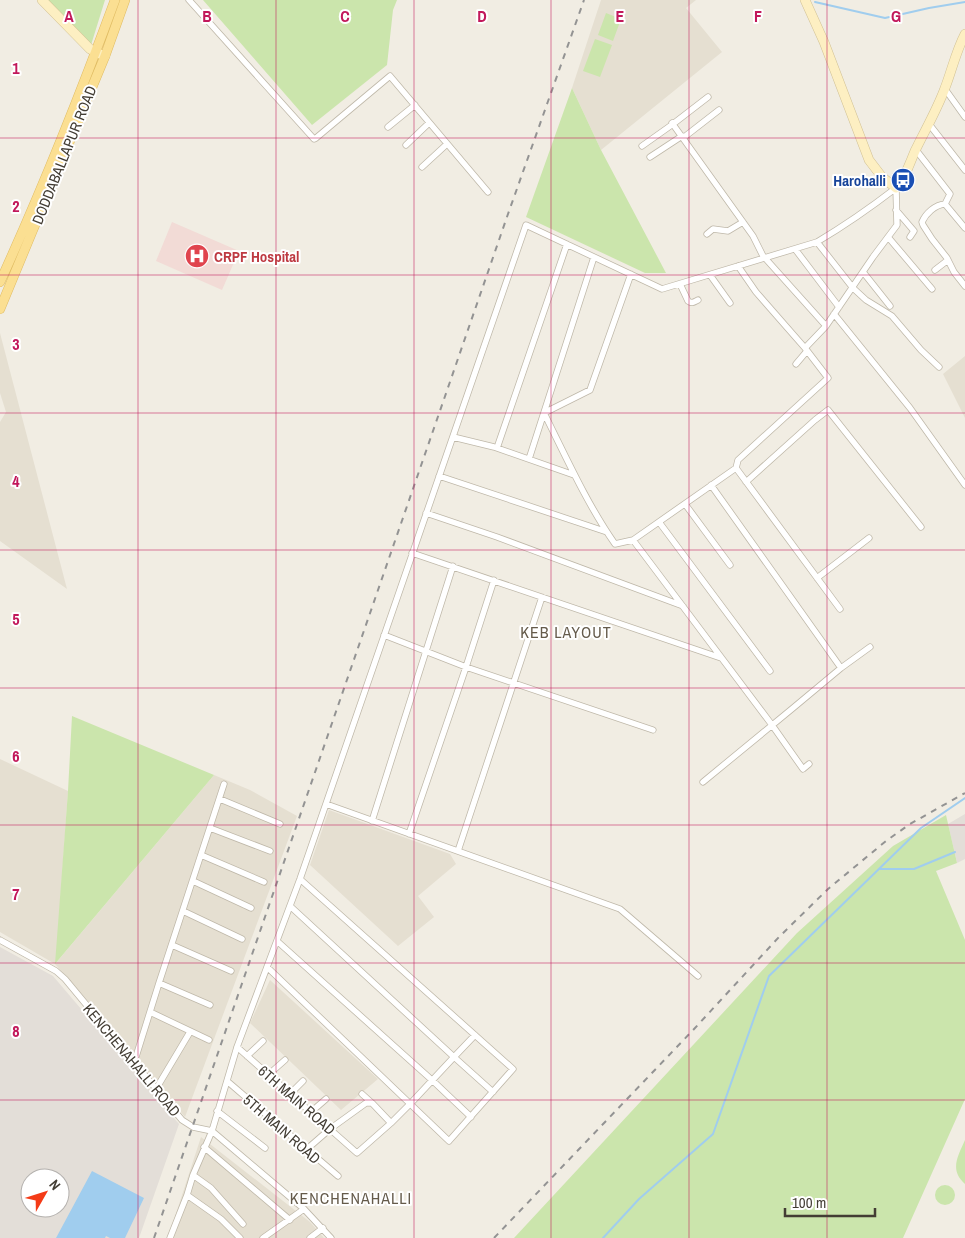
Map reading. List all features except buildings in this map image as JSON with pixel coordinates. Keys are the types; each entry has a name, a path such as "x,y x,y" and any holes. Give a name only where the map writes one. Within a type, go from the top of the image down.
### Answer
{"main road":[{"name":"DODDABALLAPUR ROAD","path":"0,282 96,52 115,0"},
{"name":"DODDABALLAPUR ROAD","path":"0,309 105,56 125,0"}],"street":[{"path":"42,0 90,49 105,56"},
{"path":"189,0 314,139 390,76 488,192"},
{"path":"805,0 824,42 869,160 882,177 896,188"},
{"path":"170,1238 204,1147 212,1132 237,1047 300,878 526,225 662,289 817,242 851,221 896,188 903,180 945,89 963,42"},
{"path":"945,89 965,117"},
{"path":"642,146 708,97"},
{"path":"388,127 415,105"},
{"path":"650,157 719,110"},
{"path":"406,145 430,123"},
{"path":"673,124 753,236 765,258 826,326"},
{"path":"929,124 965,170"},
{"path":"422,166 447,144"},
{"path":"916,150 950,194 945,204 937,206 928,213 922,222 923,225 965,286"},
{"path":"796,364 826,326 897,225 896,188"},
{"path":"945,204 965,228"},
{"path":"896,210 914,231 910,237"},
{"path":"707,234 713,229 728,231 743,222"},
{"path":"888,237 932,290"},
{"path":"817,242 853,288 866,300 892,316 921,350 939,367"},
{"path":"497,448 568,244"},
{"path":"795,249 839,307"},
{"path":"529,459 594,257"},
{"path":"935,270 948,260"},
{"path":"544,413 575,475 606,532 615,544 633,540 736,468 738,460 828,378 756,292 738,266"},
{"path":"863,272 890,306"},
{"path":"544,413 590,390 630,274"},
{"path":"710,274 730,303"},
{"path":"680,284 690,303 698,300"},
{"path":"834,314 910,408 965,485"},
{"path":"746,482 814,420 828,410 921,527"},
{"path":"453,436 497,448 575,475"},
{"path":"736,468 840,609"},
{"path":"439,476 606,532"},
{"path":"711,485 841,668"},
{"path":"685,504 730,565"},
{"path":"426,513 497,537 683,606"},
{"path":"660,522 770,671"},
{"path":"817,578 869,538"},
{"path":"633,540 803,769 809,764"},
{"path":"412,553 722,658"},
{"path":"372,821 454,566"},
{"path":"409,834 494,580"},
{"path":"458,851 542,597"},
{"path":"384,635 466,667 653,730"},
{"path":"704,782 841,668 870,647"},
{"path":"134,1063 224,784"},
{"path":"220,799 280,824"},
{"path":"326,804 620,909 698,976"},
{"path":"210,828 270,851"},
{"path":"201,855 264,882"},
{"path":"267,967 449,1141 513,1070 300,878"},
{"path":"193,881 251,908"},
{"path":"290,906 493,1092"},
{"path":"183,911 242,939"},
{"name":"KENCHENAHALLI ROAD","path":"0,940 56,971 65,979 182,1120 199,1129 212,1132 304,1209 331,1238"},
{"path":"277,941 471,1117"},
{"path":"172,945 232,971"},
{"path":"159,983 210,1005"},
{"path":"150,1012 209,1040"},
{"path":"156,1089 190,1032"},
{"path":"362,1094 391,1123 475,1035"},
{"path":"247,1056 263,1041"},
{"name":"6TH MAIN ROAD","path":"237,1047 357,1153 391,1123"},
{"path":"268,1075 285,1060"},
{"name":"5TH MAIN ROAD","path":"227,1081 338,1176"},
{"path":"290,1094 303,1081"},
{"path":"311,1112 326,1099"},
{"path":"306,1150 330,1129 366,1103 372,1103"},
{"path":"217,1111 265,1148"},
{"path":"204,1147 290,1220"},
{"path":"193,1175 211,1188 243,1224"},
{"path":"187,1194 221,1219 240,1238"},
{"path":"263,1238 304,1209"},
{"path":"310,1238 323,1228"}],"shaded area":[{"path":"601,0 696,0 686,8 722,52 601,150 572,88"},
{"name":"CRPF Hospital","path":"172,222 239,251 222,290 156,261"},
{"path":"0,333 67,589 0,541 0,422 6,412 0,393"},
{"path":"965,356 965,418 943,374"},
{"path":"0,759 68,791 56,963 214,775 250,790 297,816 185,1117 117,1034 55,964 0,932"},
{"path":"329,810 450,854 456,864 418,896 434,917 398,946 310,865"},
{"path":"965,814 965,859 957,863 948,824"},
{"path":"0,947 53,976 179,1124 139,1238 0,1238"},
{"path":"270,980 378,1079 341,1110 250,1023"},
{"path":"201,1137 310,1222 324,1238 168,1238"}],"green space":[{"path":"45,0 105,0 91,45"},
{"path":"203,0 397,0 393,10 387,65 312,125"},
{"path":"606,13 621,19 613,41 598,35"},
{"path":"595,39 612,45 600,77 583,71"},
{"path":"572,88 601,150 666,273 645,273 526,217"},
{"path":"72,716 214,775 55,964 68,791"},
{"path":"946,815 957,863 936,871 965,940 965,1099 903,1238 514,1238 797,933 893,846"},
{"path":"965,1140 965,1184 957,1173 956,1163"},
{"path":"945,1185 952,1188 955,1195 952,1202 945,1205 938,1202 935,1195 938,1188"}],"water":[{"path":"92,1171 144,1198 125,1238 110,1238 106,1236 105,1238 56,1238 67,1218 70,1218 70,1212"}],"waterway":[{"path":"815,2 885,18 965,2"},
{"path":"603,1238 639,1199 713,1134 769,976 921,828 965,798"},
{"path":"879,869 914,869 955,852"}],"railway":[{"path":"154,1238 508,214 584,0"},
{"path":"494,1238 695,1028 779,937 828,889 886,841 910,824 965,793"}],"place":[{"name":"Harohalli","path":"903,180"},
{"name":"CRPF Hospital","path":"197,256"}],"district":[{"name":"KEB LAYOUT","path":"566,632"},
{"name":"KENCHENAHALLI","path":"351,1198"}]}
